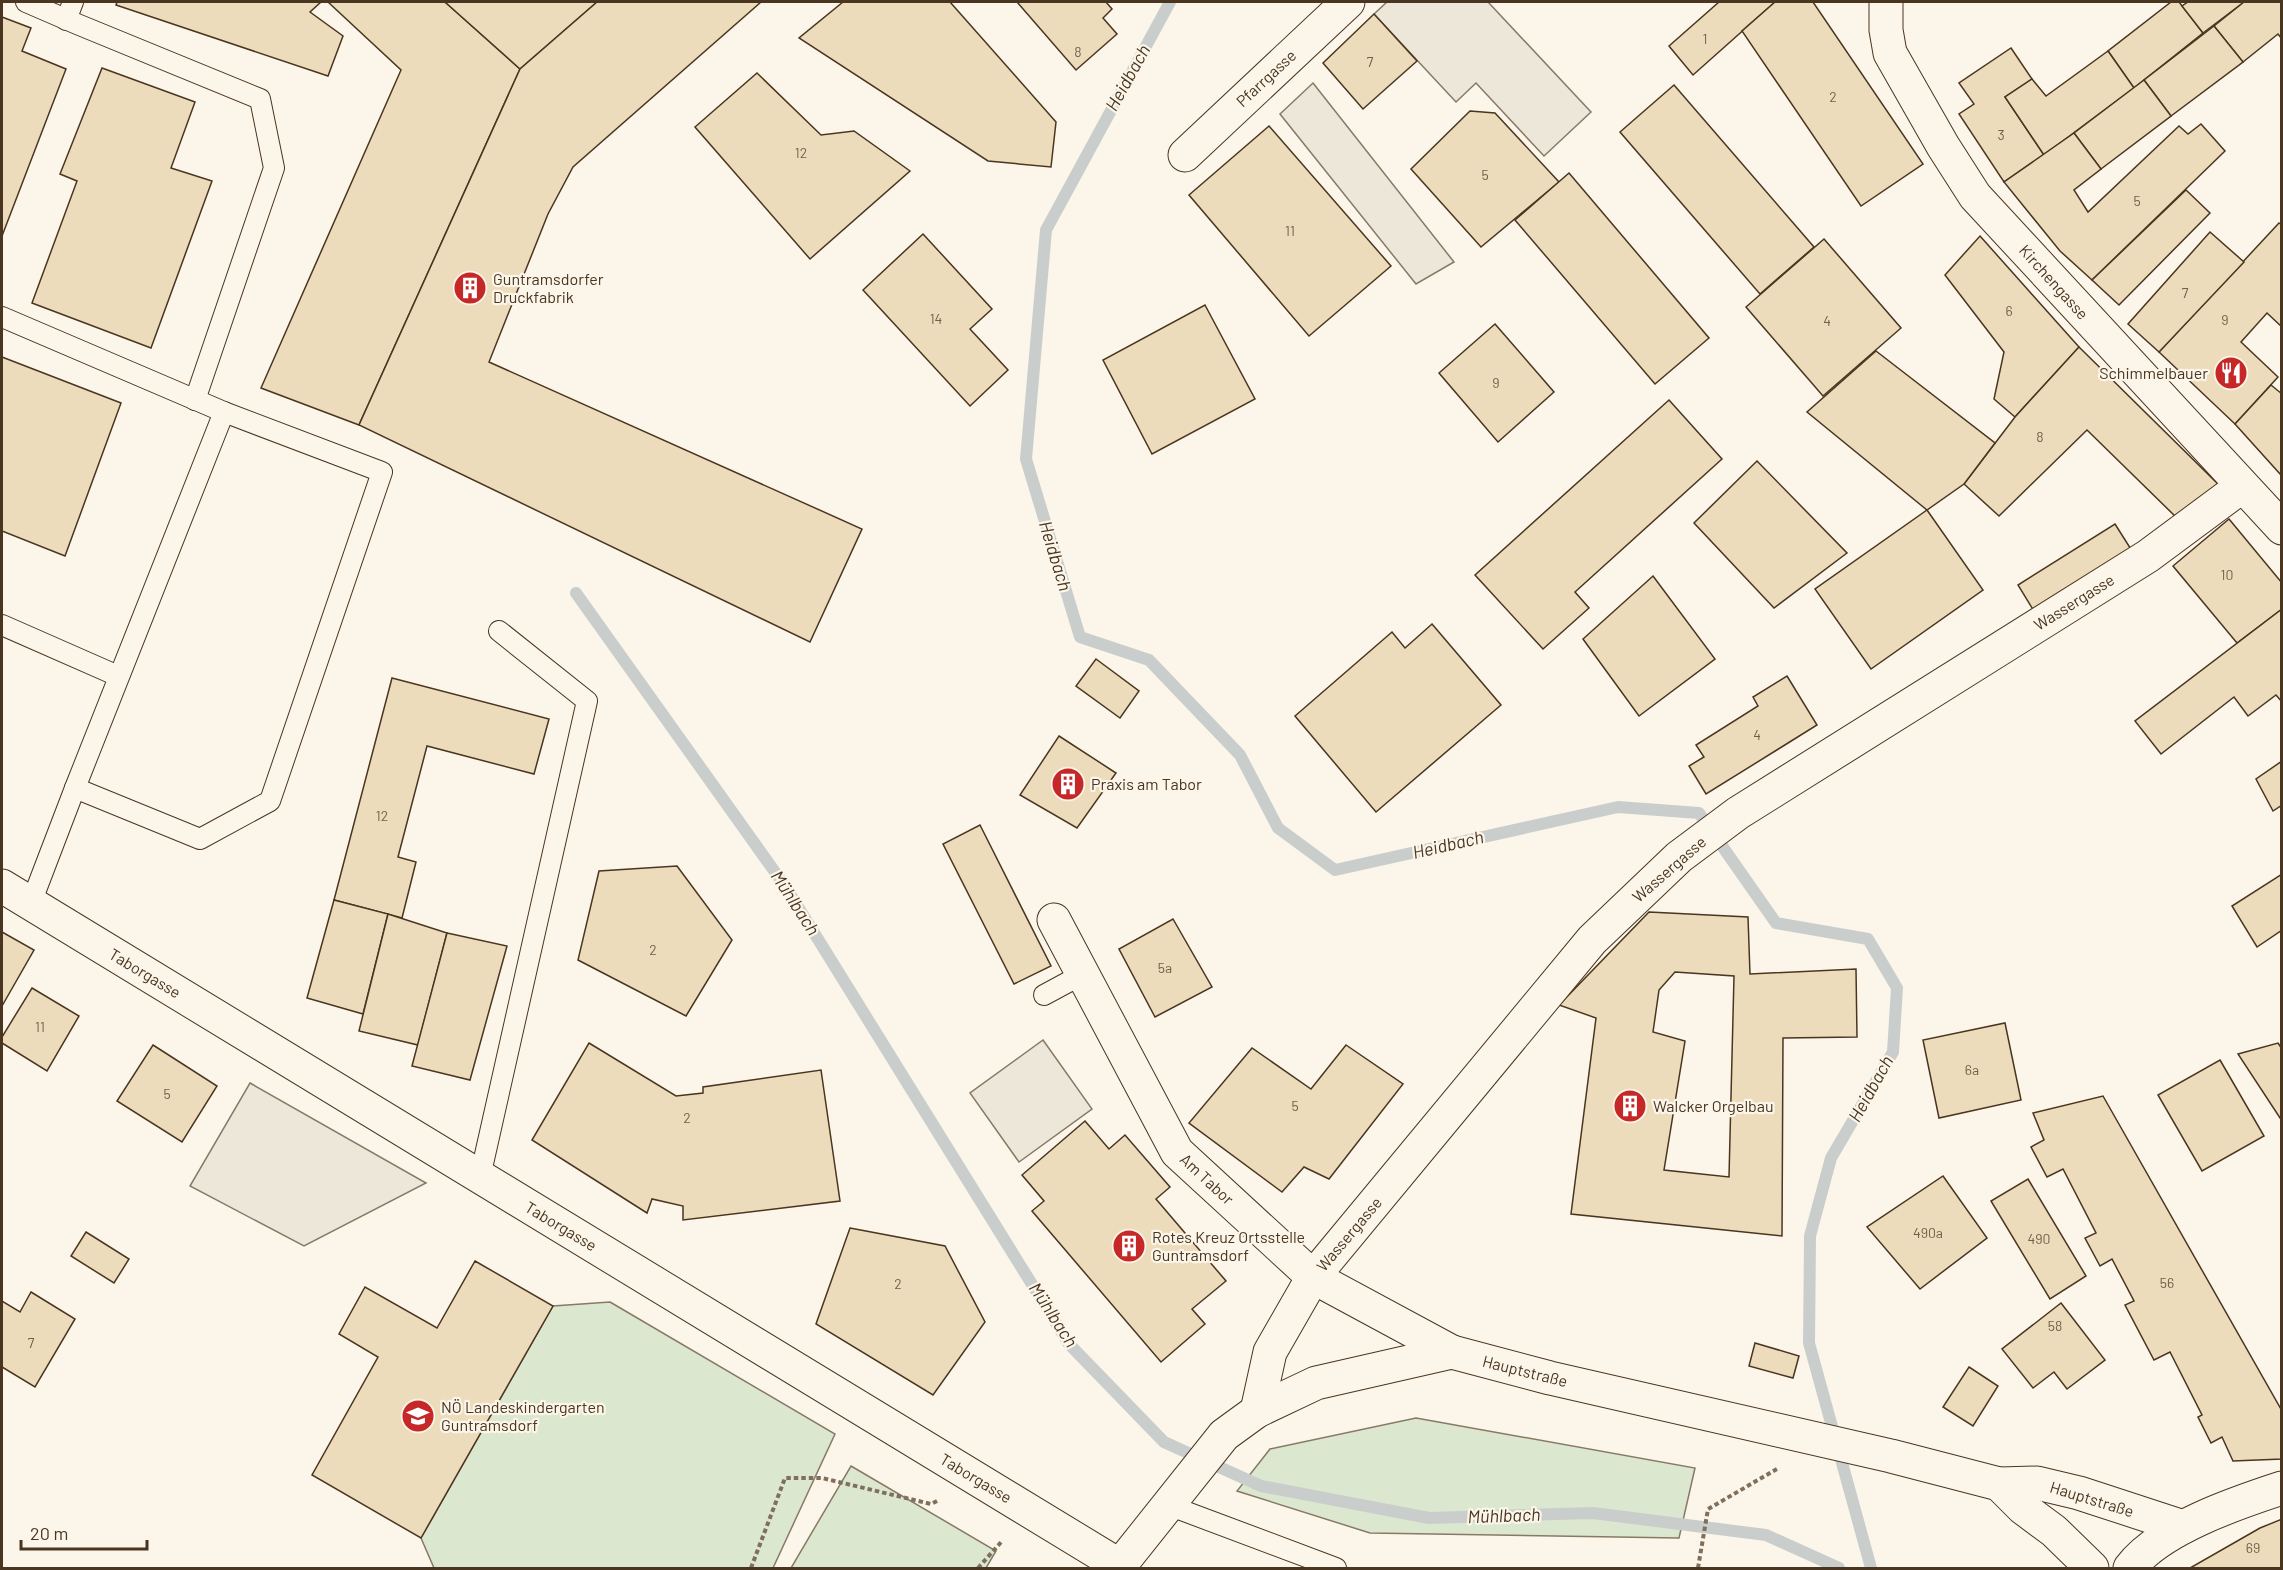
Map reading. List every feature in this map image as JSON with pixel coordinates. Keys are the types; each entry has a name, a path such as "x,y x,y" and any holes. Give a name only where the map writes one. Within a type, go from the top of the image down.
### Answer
{"street":[{"name":"Pfarrgasse","path":"1185,155 1348,2"},
{"name":"Kirchengasse","path":"1886,2 1886,30 1890,53 1943,146 1975,196 2241,487 2282,528"},
{"name":"Wassergasse","path":"1257,1411 1270,1352 1313,1277 1592,940 1679,857 1738,813 2148,556 2241,487"},
{"name":"Taborgasse","path":"2,886 1120,1568"},
{"name":"Am Tabor","path":"1054,920 1178,1152 1313,1277 1452,1352"},
{"name":"Hauptstraße","path":"1120,1568 1224,1436 1257,1411 1316,1383 1452,1352 1550,1378 1891,1456 1999,1484 2037,1483 2079,1493 2183,1527"},
{"name":"Hauptstraße","path":"1999,1484 2023,1508 2054,1531 2092,1569"},
{"path":"2130,1569 2138,1557 2183,1527 2227,1506 2282,1488"}],"lane":[{"path":"26,2 69,11 260,99 274,168 195,400"},
{"path":"2,316 224,412 382,472 270,801 200,839 75,788"},
{"path":"31,903 118,676 224,412"},
{"path":"2,626 118,676"},
{"path":"480,1177 587,701 499,631"},
{"path":"1044,995 1083,974"},
{"path":"1177,1494 1336,1569"}],"path":[{"path":"1698,1569 1708,1509 1786,1464 1804,1437"},
{"path":"752,1569 785,1478 822,1478 931,1504 984,1483"}],"green space":[{"path":"610,1302 835,1434 773,1568 434,1568 421,1538 553,1306"},
{"path":"1416,1418 1695,1468 1679,1538 1370,1533 1237,1491 1270,1449"},
{"path":"851,1466 996,1551 986,1568 791,1568"}],"shaded area":[{"path":"1387,2 1488,2 1591,112 1544,156 1476,83 1456,102 1374,14"},
{"path":"1313,83 1454,262 1416,284 1280,114"},
{"path":"1043,1040 1092,1109 1019,1162 970,1093"},
{"path":"250,1083 426,1183 304,1246 190,1186"}],"building":[{"path":"117,2 321,2 310,12 343,36 328,76 116,5"},
{"path":"328,2 445,2 520,69 359,425 261,388 401,70"},
{"path":"445,2 597,2 520,69"},
{"name":"Guntramsdorfer Druckfabrik","path":"597,2 761,2 573,167 548,214 489,362 862,529 810,642 359,425 520,69"},
{"path":"843,2 950,2 1056,122 1051,167 988,161 799,38"},
{"path":"1017,2 1106,2 1112,9 1103,18 1117,34 1076,70"},
{"path":"1719,2 1775,2 1693,75 1669,46"},
{"path":"1775,2 1813,2 1923,164 1861,206 1742,31"},
{"path":"2171,2 2179,2 2203,33 2134,88 2108,51"},
{"path":"2188,2 2244,2 2203,33 2182,6"},
{"path":"2244,2 2282,2 2282,39 2278,34 2243,62 2214,26"},
{"path":"1374,14 1417,61 1363,109 1323,63"},
{"path":"2,17 31,28 22,51 66,69 2,236"},
{"path":"2214,26 2243,62 2171,116 2144,80"},
{"path":"2011,48 2032,79 2005,97 2044,155 2004,182 1959,114 1974,104 1959,83"},
{"path":"2108,51 2134,88 2044,155 2005,97 2032,79 2046,96"},
{"path":"102,68 195,102 171,168 212,181 151,348 32,303 77,181 60,174"},
{"path":"757,73 821,135 854,131 910,171 810,259 695,127"},
{"path":"2144,80 2171,116 2101,169 2074,133"},
{"path":"1674,85 1814,247 1760,294 1620,132"},
{"path":"1470,111 1495,113 1559,182 1481,247 1411,169"},
{"path":"2201,124 2225,151 2092,280 2060,251 2004,182 2074,133 2101,169 2074,190 2088,212 2179,126 2188,134"},
{"path":"1269,126 1391,266 1309,336 1189,195"},
{"path":"1569,173 1709,338 1655,384 1515,220"},
{"path":"2186,190 2210,213 2119,305 2092,280"},
{"path":"2279,223 2282,225 2282,327 2267,313 2241,342 2278,377 2235,424 2159,352"},
{"path":"2210,232 2244,262 2159,352 2128,324"},
{"path":"923,234 992,309 970,329 1008,370 970,406 863,290"},
{"path":"1980,236 2079,347 2015,417 1994,399 2004,352 1945,275"},
{"path":"1824,239 1901,328 1823,396 1746,307"},
{"path":"1205,305 1255,399 1152,454 1103,360"},
{"path":"1495,324 1554,392 1498,442 1439,373"},
{"path":"2079,347 2222,488 2178,519 2087,430 1999,516 1964,484 2015,417"},
{"path":"1876,351 1995,443 1964,484 1927,510 1807,412"},
{"path":"2,357 121,403 65,556 2,531"},
{"path":"2271,385 2282,394 2281,475 2235,424"},
{"path":"1669,400 1722,459 1575,592 1589,608 1543,649 1475,575"},
{"path":"1757,461 1847,553 1774,608 1694,523"},
{"path":"1927,510 1983,590 1871,669 1815,589"},
{"path":"2229,519 2282,583 2282,609 2237,643 2173,566"},
{"path":"2115,524 2134,554 2037,616 2018,585"},
{"path":"1653,576 1715,659 1639,716 1583,639"},
{"path":"2282,609 2282,702 2276,695 2248,716 2234,697 2161,754 2135,721"},
{"path":"1432,624 1501,705 1376,812 1295,716 1392,632 1405,648"},
{"path":"1096,659 1139,691 1120,718 1076,686"},
{"path":"1787,676 1817,725 1706,794 1689,766 1704,757 1696,745 1758,706 1753,697"},
{"path":"392,678 549,719 534,774 427,746 398,857 416,862 402,918 334,900"},
{"name":"Praxis am Tabor","path":"1059,736 1116,773 1077,828 1020,795"},
{"path":"2282,761 2282,805 2273,811 2256,779"},
{"path":"980,825 1051,966 1014,984 943,844"},
{"path":"677,866 732,940 686,1016 578,960 599,871"},
{"path":"2282,874 2282,930 2257,947 2232,906"},
{"path":"334,900 388,914 363,1014 307,998"},
{"name":"Walcker Orgelbau","path":"1649,912 1748,917 1750,974 1856,969 1857,1037 1783,1038 1782,1236 1571,1214 1596,1018 1559,1005","holes":["1675,972 1734,976 1729,1177 1664,1170 1685,1041 1653,1032 1659,990"]},
{"path":"388,914 447,933 418,1045 359,1031"},
{"path":"1173,919 1212,987 1155,1017 1119,949"},
{"path":"2,932 34,950 2,1006"},
{"path":"447,933 507,946 470,1080 412,1066"},
{"path":"32,988 79,1016 47,1071 2,1043 2,1037"},
{"path":"2005,1023 2021,1100 1939,1118 1923,1040"},
{"path":"589,1043 676,1096 703,1093 703,1087 821,1070 840,1201 683,1220 683,1206 652,1199 647,1213 532,1140"},
{"path":"2278,1043 2282,1049 2282,1121 2238,1054"},
{"path":"153,1045 217,1086 182,1142 117,1101"},
{"path":"1346,1045 1403,1084 1329,1179 1304,1167 1282,1192 1189,1123 1252,1048 1311,1089"},
{"path":"2220,1060 2264,1136 2202,1171 2158,1095"},
{"path":"2103,1096 2282,1411 2282,1459 2233,1461 2222,1437 2211,1443 2198,1417 2202,1415 2170,1352 2154,1360 2125,1305 2134,1301 2112,1259 2100,1266 2085,1238 2096,1233 2063,1169 2047,1177 2031,1147 2044,1140 2033,1113"},
{"name":"Rotes Kreuz Ortsstelle Guntramsdorf","path":"1085,1121 1109,1149 1125,1135 1170,1187 1156,1199 1226,1281 1192,1309 1205,1324 1161,1362 1032,1211 1044,1201 1022,1175"},
{"path":"1943,1176 1987,1238 1920,1289 1867,1227"},
{"path":"2028,1179 2086,1276 2050,1299 1991,1201"},
{"path":"850,1228 945,1246 985,1322 933,1395 816,1324"},
{"path":"86,1232 129,1259 114,1283 71,1256"},
{"name":"NÖ Landeskindergarten Guntramsdorf","path":"475,1261 553,1306 421,1538 312,1475 378,1357 339,1334 365,1287 437,1328"},
{"path":"31,1292 75,1319 35,1387 2,1367 2,1301 20,1312"},
{"path":"2061,1303 2105,1360 2067,1389 2054,1372 2033,1388 2002,1349"},
{"path":"1755,1343 1799,1356 1793,1378 1749,1366"},
{"path":"1969,1367 1998,1386 1973,1426 1943,1407"},
{"path":"2282,1519 2282,1568 2190,1568 2260,1528"}],"waterway":[{"name":"Heidbach","path":"1170,2 1046,230 1026,459 1080,637 1149,660 1240,755 1278,828 1335,870 1618,807 1699,813 1776,923 1868,939 1897,988 1893,1052 1831,1158 1810,1236 1809,1343 1871,1568"},
{"name":"Mühlbach","path":"576,593 785,886 1069,1344 1164,1442 1261,1486 1429,1518 1593,1513 1766,1535 1839,1568"}],"place":[{"name":"Guntramsdorfer Druckfabrik","path":"470,288"},
{"name":"Schimmelbauer","path":"2231,373"},
{"name":"Praxis am Tabor","path":"1068,784"},
{"name":"Walcker Orgelbau","path":"1630,1106"},
{"name":"Rotes Kreuz Ortsstelle Guntramsdorf","path":"1129,1246"},
{"name":"NÖ Landeskindergarten Guntramsdorf","path":"418,1416"}]}
